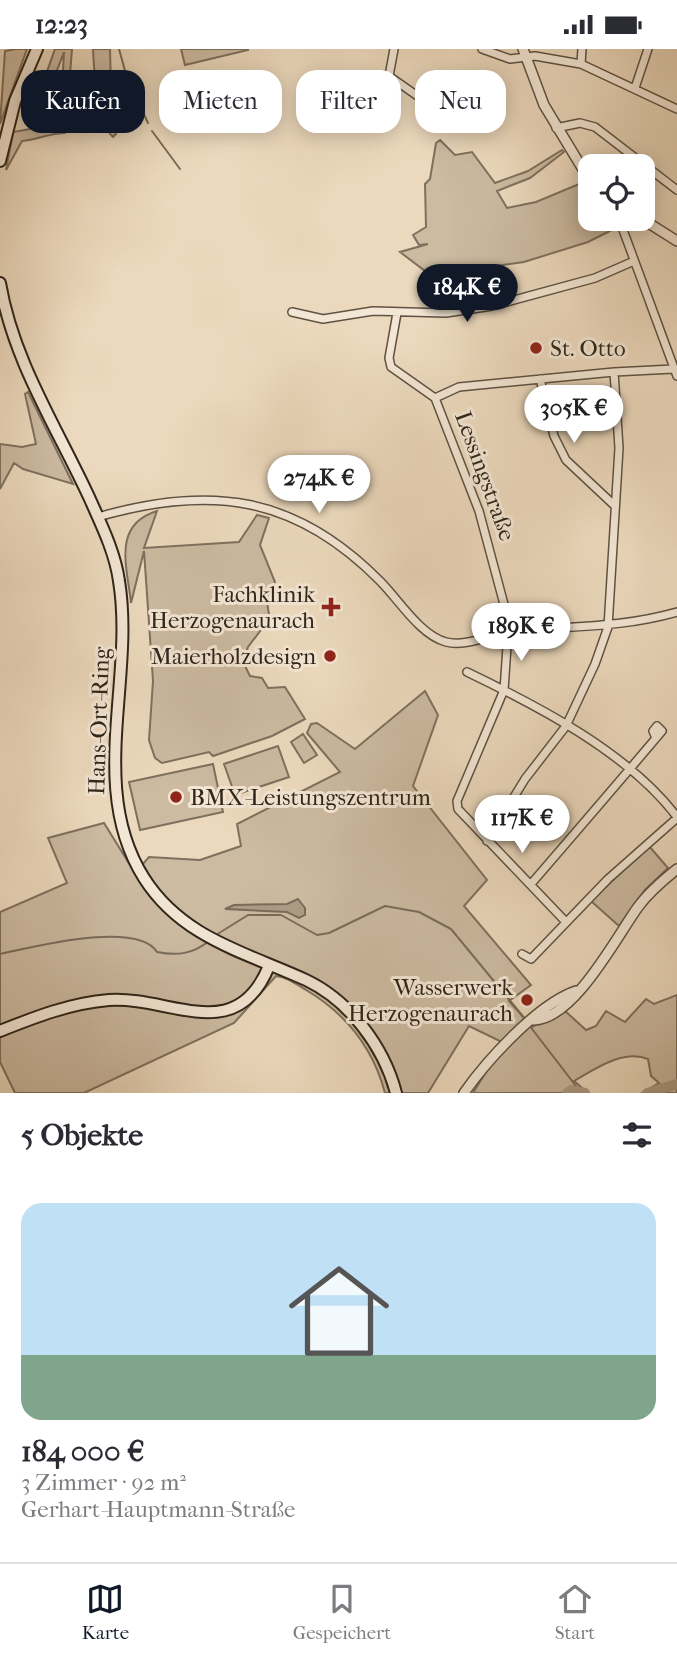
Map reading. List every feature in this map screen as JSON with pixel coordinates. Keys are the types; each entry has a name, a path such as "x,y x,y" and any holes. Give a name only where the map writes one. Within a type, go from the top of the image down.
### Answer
{"main road":[{"path":"0,161 15,101 37,49"},
{"name":"Hans-Ort-Ring","path":"0,283 21,359 76,469 114,560 122,613 121,681 115,759 118,810 132,857 170,911 190,927 233,952 306,981 346,1008 379,1052 396,1093"},
{"path":"0,1031 66,1008 107,1000 139,1000 195,1012 219,1013 245,1002 256,991 268,966"}],"street":[{"path":"394,49 389,76 415,94"},
{"path":"482,49 510,59 524,53 581,64 677,109"},
{"path":"581,64 582,49"},
{"path":"635,87 648,49"},
{"path":"524,53 556,128 578,162"},
{"path":"556,128 580,123 595,127 677,190"},
{"path":"655,227 677,241"},
{"path":"435,398 459,387 614,372 675,372 623,231"},
{"path":"292,312 323,319 373,311 446,313 492,306 595,278 634,261"},
{"name":"Lessingstraße","path":"397,313 389,358 391,367 435,398 491,546 503,592 508,632 505,690"},
{"path":"487,841 524,779 566,726 595,664 608,627 619,449 614,372"},
{"path":"540,379 554,436 566,460 615,506"},
{"path":"98,517 144,505 195,499 254,505 298,518 355,556 426,631 443,642 454,644 508,632 608,627 677,612"},
{"path":"467,672 505,690 566,726 630,769 677,818 634,854 565,921 531,959 522,954"},
{"path":"505,690 457,801 458,809 565,921"},
{"path":"531,884 656,738"},
{"path":"464,1093 490,1059 525,1027 565,996 576,992 601,966 643,901 677,869"}],"shaded area":[{"path":"27,49 0,124 5,51"},
{"path":"55,49 72,49 70,70 63,70 64,52 57,70 48,70"},
{"path":"93,49 110,49 111,70 95,70"},
{"path":"181,49 248,49 248,50 185,65"},
{"path":"13,132 64,133 22,141 6,170"},
{"path":"440,140 455,155 472,152 495,183 528,171 562,150 564,152 530,178 497,191 507,208 536,202 578,184 578,231 610,231 588,242 524,262 458,271 425,271 400,252 428,244 419,245 413,235 426,227 425,184 430,179 436,143"},
{"path":"28,392 73,484 23,469 14,463 0,489 0,444 22,447 36,444 25,394"},
{"path":"157,511 144,548 239,542 257,515 269,518 260,545 275,582 268,599 270,618 248,647 243,662 250,676 262,678 268,688 285,687 305,719 272,736 213,756 209,752 162,763 155,758 149,740 153,681 144,551 131,603 126,548 133,526 143,517"},
{"path":"425,691 438,715 413,786 487,880 464,906 531,985 509,1001 532,1027 564,1010 586,1030 596,1026 606,1011 625,1022 646,999 654,1004 677,995 677,1093 642,1093 659,1083 651,1076 648,1059 629,1057 600,1066 574,1081 588,1093 473,1093 504,1043 469,1026 428,1093 385,1093 373,1061 356,1033 345,1021 320,999 288,979 276,976 234,1023 84,1093 15,1093 0,1062 0,912 67,883 48,838 104,823 135,873 149,857 200,860 241,846 237,824 340,772 307,733 311,724 317,723 355,749"},
{"path":"303,734 317,755 304,763 291,742"},
{"path":"278,746 289,777 235,795 224,764"},
{"name":"BMX-Leistungszentrum","path":"213,764 223,812 140,830 129,782"},
{"path":"649,846 668,868 645,890 619,926 591,901"},
{"path":"298,899 305,908 305,915 299,918 287,912 225,909 234,905 287,904"}],"waterway":[{"path":"119,49 127,78 148,123"},
{"path":"152,131 180,169"},
{"path":"216,935 248,915 281,915 317,935 329,933 385,906 419,912 451,929 526,1020"},
{"path":"0,954 83,938 107,937 129,938 146,943 157,952 178,954 197,949 209,941"},
{"path":"529,1025 579,1090"},
{"path":"647,1093 677,1084"},
{"path":"567,1093 571,1090 585,1093"}],"place":[{"name":"St. Otto","path":"536,348"},
{"name":"Fachklinik Herzogenaurach","path":"331,607"},
{"name":"Maierholzdesign","path":"330,656"},
{"name":"BMX-Leistungszentrum","path":"176,797"},
{"name":"Wasserwerk Herzogenaurach","path":"527,1000"}]}
